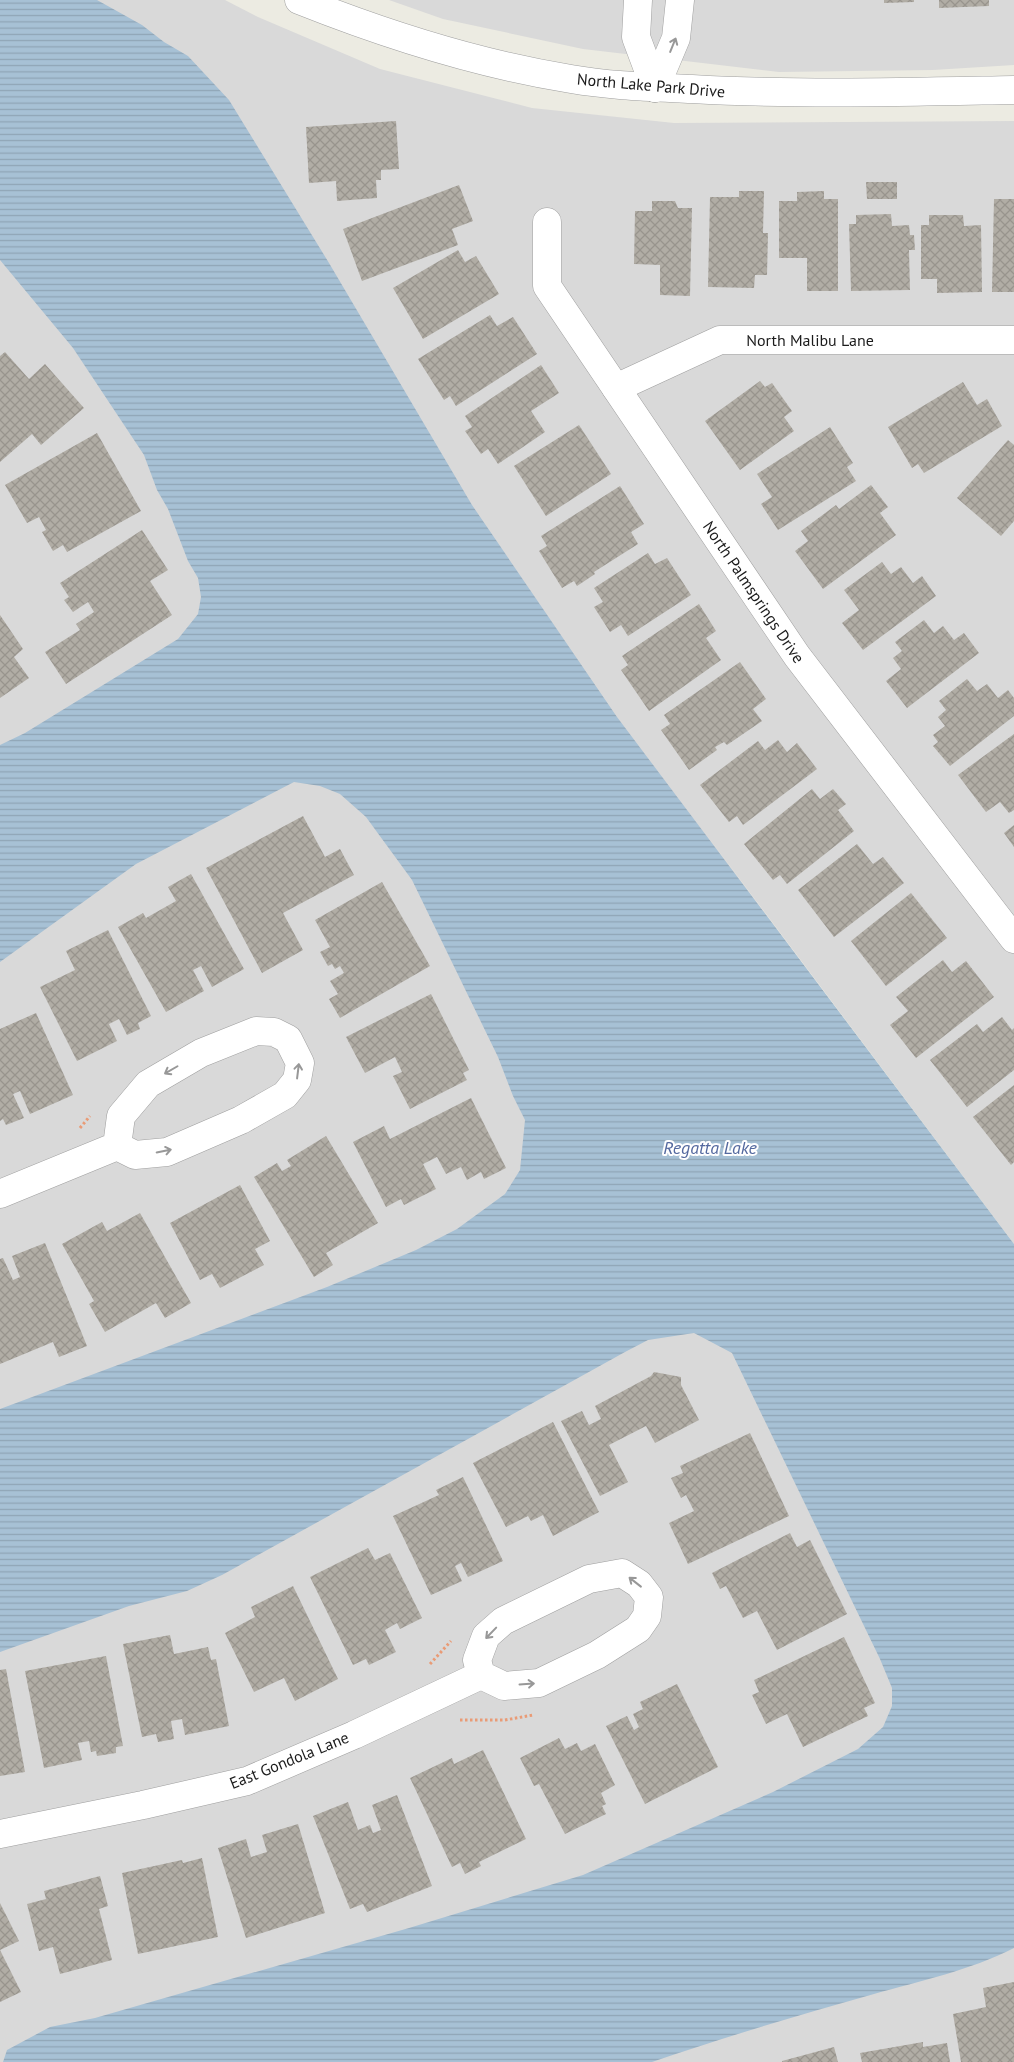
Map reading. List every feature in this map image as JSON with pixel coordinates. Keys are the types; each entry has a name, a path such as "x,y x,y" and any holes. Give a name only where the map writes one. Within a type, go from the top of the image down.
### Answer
{"street":[{"name":"North Lake Park Drive","path":"299,0 400,37 492,63 573,79 655,88 755,93 1014,90"},
{"path":"638,0 636,37 655,88"},
{"path":"655,88 676,38 680,0"},
{"name":"North Palmsprings Drive","path":"547,222 547,286 798,656 1014,939"},
{"name":"North Malibu Lane","path":"616,388 720,340 1014,340"},
{"path":"0,1194 117,1146 135,1155 167,1152 240,1120 285,1095 297,1080 300,1063 288,1039 274,1032 256,1031 201,1053 148,1084 121,1116 117,1146"},
{"path":"622,1573 639,1584 649,1597 647,1616 638,1629 597,1655 539,1683 504,1686 481,1676 477,1660 486,1636 503,1621 588,1579 622,1573"},
{"name":"East Gondola Lane","path":"0,1834 143,1805 247,1781 354,1735 481,1676"}],"shaded area":[{"path":"0,0 225,0 258,17 380,69 532,108 674,123 1014,121 1014,1244 706,834 1014,1247 1014,2062 0,2062"},
{"path":"389,0 1014,0 1014,65 933,70 779,72 583,49 443,19"}],"water":[{"name":"Regatta Lake","path":"0,0 97,0 142,25 164,42 188,56 229,100 329,263 472,505 617,717 1014,1244 1014,1948 963,1969 790,2018 652,2062 3,2062 7,2050 50,2027 95,2018 409,1928 583,1875 773,1792 858,1749 883,1727 892,1706 892,1688 880,1659 732,1353 694,1333 648,1340 222,1575 187,1591 129,1606 0,1652 0,1409 327,1287 416,1250 457,1229 505,1194 520,1170 525,1120 513,1096 498,1057 412,880 366,817 340,794 320,786 294,782 136,864 0,962 0,745 25,733 178,639 198,614 201,597 198,578 188,561 144,455 73,348 0,260"}],"building":[{"path":"884,0 914,0 914,2 884,3"},
{"path":"939,0 989,0 989,6 939,8"},
{"path":"396,121 399,169 381,170 381,180 376,180 377,198 337,201 336,181 309,183 306,127"},
{"path":"866,182 897,182 897,199 867,199"},
{"path":"459,185 473,221 452,229 458,245 362,281 343,229"},
{"path":"739,191 764,191 763,233 768,233 767,275 755,275 754,288 708,287 710,197 739,197"},
{"path":"824,191 824,199 838,199 838,291 807,291 807,258 779,258 779,201 797,201 797,192"},
{"path":"994,199 1014,199 1014,292 992,292"},
{"path":"652,201 675,201 678,208 692,208 690,296 660,295 660,265 634,264 635,211 652,211"},
{"path":"891,214 892,226 909,225 910,235 914,235 915,250 909,250 910,290 851,291 849,224 856,224 856,215"},
{"path":"929,215 963,215 964,226 981,225 982,292 937,293 937,279 921,279 921,225 929,225"},
{"path":"458,250 465,262 476,256 499,294 423,339 393,288"},
{"path":"490,315 497,326 513,317 537,354 456,406 450,396 444,400 418,359"},
{"path":"5,352 29,379 45,364 84,408 41,445 32,434 0,462 0,356"},
{"path":"541,365 559,393 531,411 545,432 498,464 488,449 481,454 465,431 472,427 465,416"},
{"path":"760,381 765,387 772,383 792,411 784,417 794,431 740,470 705,421"},
{"path":"963,382 977,405 987,399 1002,426 924,473 918,464 912,468 888,427"},
{"path":"579,425 611,474 546,516 514,466"},
{"path":"830,427 853,463 847,467 856,481 778,530 761,504 772,497 757,474"},
{"path":"97,433 141,511 67,552 63,545 53,551 42,532 46,530 39,517 27,523 5,485"},
{"path":"1008,440 1014,445 1014,521 1001,536 957,498"},
{"path":"871,485 888,507 880,513 896,535 823,589 795,551 808,541 801,531 836,505 839,509"},
{"path":"620,486 644,524 631,532 638,544 594,572 595,574 577,586 574,581 562,588 539,551 547,546 541,536"},
{"path":"142,530 168,570 150,581 172,615 66,684 45,652 80,630 76,624 94,612 88,602 73,612 64,600 69,597 60,583"},
{"path":"648,553 655,564 667,558 691,595 628,636 621,625 610,632 594,607 603,602 594,588"},
{"path":"882,562 891,574 901,567 913,583 922,576 936,596 863,650 842,623 859,610 844,590"},
{"path":"699,604 716,631 706,638 721,660 649,711 621,670 628,665 622,656"},
{"path":"0,615 23,649 14,657 29,678 0,698"},
{"path":"924,620 934,633 943,626 954,640 964,633 979,653 907,708 886,681 901,669 893,658 902,651 895,642"},
{"path":"740,662 766,699 753,709 762,721 727,745 724,742 715,747 717,750 689,770 661,730 670,724 664,715"},
{"path":"967,679 977,691 987,684 998,698 1008,690 1014,698 1014,716 950,766 933,746 938,742 933,735 945,726 938,717 946,710 939,701"},
{"path":"1014,734 1014,810 1009,813 1000,802 986,812 958,775"},
{"path":"778,740 787,752 797,743 817,769 743,825 737,816 729,822 700,785 758,741 765,750"},
{"path":"812,789 820,799 833,789 846,804 838,810 854,831 787,884 780,875 773,880 744,844"},
{"path":"303,816 325,857 340,849 354,875 283,913 303,950 262,973 206,868"},
{"path":"1014,825 1014,847 1004,833"},
{"path":"857,844 873,864 883,857 904,883 834,937 798,890"},
{"path":"191,874 244,969 212,987 201,966 193,970 204,991 166,1012 118,927 143,913 146,918 176,901 168,887"},
{"path":"382,882 430,966 340,1018 329,999 338,994 330,981 344,973 340,966 335,969 332,964 328,966 320,952 330,947 315,920"},
{"path":"911,893 947,938 886,986 851,941"},
{"path":"108,930 151,1016 138,1023 140,1029 127,1035 119,1019 109,1024 117,1041 77,1061 40,987 75,970 66,951"},
{"path":"943,960 952,972 966,961 994,997 916,1058 890,1025 908,1011 896,997"},
{"path":"431,994 469,1070 463,1073 467,1080 410,1109 393,1076 402,1072 395,1057 365,1073 346,1037"},
{"path":"36,1013 73,1095 30,1114 20,1091 13,1094 24,1118 6,1125 3,1119 0,1121 0,1029"},
{"path":"1002,1017 1012,1030 1014,1028 1014,1070 967,1107 930,1060 977,1024 983,1032"},
{"path":"1014,1085 1014,1162 1011,1165 973,1117"},
{"path":"471,1098 506,1168 484,1179 481,1172 467,1180 461,1167 446,1174 437,1157 423,1164 436,1189 404,1205 401,1199 386,1207 353,1142 384,1126 390,1139"},
{"path":"326,1136 378,1223 326,1253 333,1265 314,1277 254,1177 277,1163 282,1171 291,1166 287,1160"},
{"path":"240,1185 270,1241 255,1249 264,1265 220,1288 212,1274 200,1280 170,1223"},
{"path":"140,1213 191,1303 165,1318 156,1303 105,1332 89,1304 94,1301 62,1244 102,1222 107,1231"},
{"path":"45,1243 87,1346 59,1357 53,1342 0,1364 0,1259 3,1258 13,1280 20,1277 12,1256"},
{"path":"654,1372 681,1377 681,1385 699,1420 655,1443 646,1426 609,1445 628,1482 600,1496 561,1421 582,1411 589,1425 601,1419 595,1406 651,1376"},
{"path":"553,1422 599,1512 553,1536 543,1515 531,1521 528,1516 506,1527 473,1463"},
{"path":"750,1433 789,1516 688,1564 669,1523 694,1511 686,1495 681,1498 671,1478 683,1473 680,1466"},
{"path":"463,1477 503,1561 468,1577 461,1563 455,1566 462,1581 431,1595 393,1516 439,1495 436,1490"},
{"path":"790,1533 797,1547 810,1540 847,1614 777,1650 757,1611 743,1618 726,1586 720,1589 712,1573"},
{"path":"368,1548 375,1560 390,1553 422,1618 400,1629 397,1623 385,1630 396,1652 369,1665 366,1659 353,1665 310,1577"},
{"path":"293,1586 338,1679 295,1701 284,1678 254,1692 225,1633 255,1617 251,1607"},
{"path":"170,1635 174,1654 208,1647 211,1660 216,1659 229,1726 185,1735 182,1719 171,1721 174,1739 158,1742 156,1734 142,1737 123,1644"},
{"path":"844,1637 875,1703 864,1708 868,1716 803,1747 787,1714 766,1724 752,1695 759,1692 754,1680"},
{"path":"106,1656 123,1746 116,1747 116,1753 97,1756 96,1751 91,1752 89,1741 78,1743 82,1760 44,1768 25,1671"},
{"path":"6,1669 25,1772 0,1776 0,1670"},
{"path":"677,1684 718,1767 645,1804 606,1726 627,1716 634,1730 639,1727 633,1714 643,1709 640,1702"},
{"path":"559,1738 565,1749 577,1743 581,1751 595,1744 615,1785 601,1793 606,1804 602,1806 606,1814 565,1834 539,1784 534,1786 520,1758"},
{"path":"483,1750 526,1839 479,1862 481,1866 465,1874 460,1863 452,1867 410,1778 452,1758 454,1764"},
{"path":"397,1795 432,1886 367,1912 363,1904 350,1909 313,1816 348,1802 358,1830 370,1825 373,1833 381,1830 372,1805"},
{"path":"298,1824 325,1913 246,1938 218,1848 246,1839 251,1857 267,1852 262,1835"},
{"path":"202,1858 218,1937 138,1954 122,1873 182,1860 183,1863"},
{"path":"100,1876 108,1906 99,1909 112,1960 60,1974 53,1947 39,1951 27,1904 46,1899 44,1891"},
{"path":"0,1903 19,1941 0,1950"},
{"path":"0,1950 21,1992 0,2002"},
{"path":"1014,1982 1014,2062 961,2062 953,2014 986,2007 983,1988"},
{"path":"923,2042 923,2047 947,2043 950,2062 862,2062 860,2053"},
{"path":"834,2047 838,2062 782,2062 782,2061"}]}
